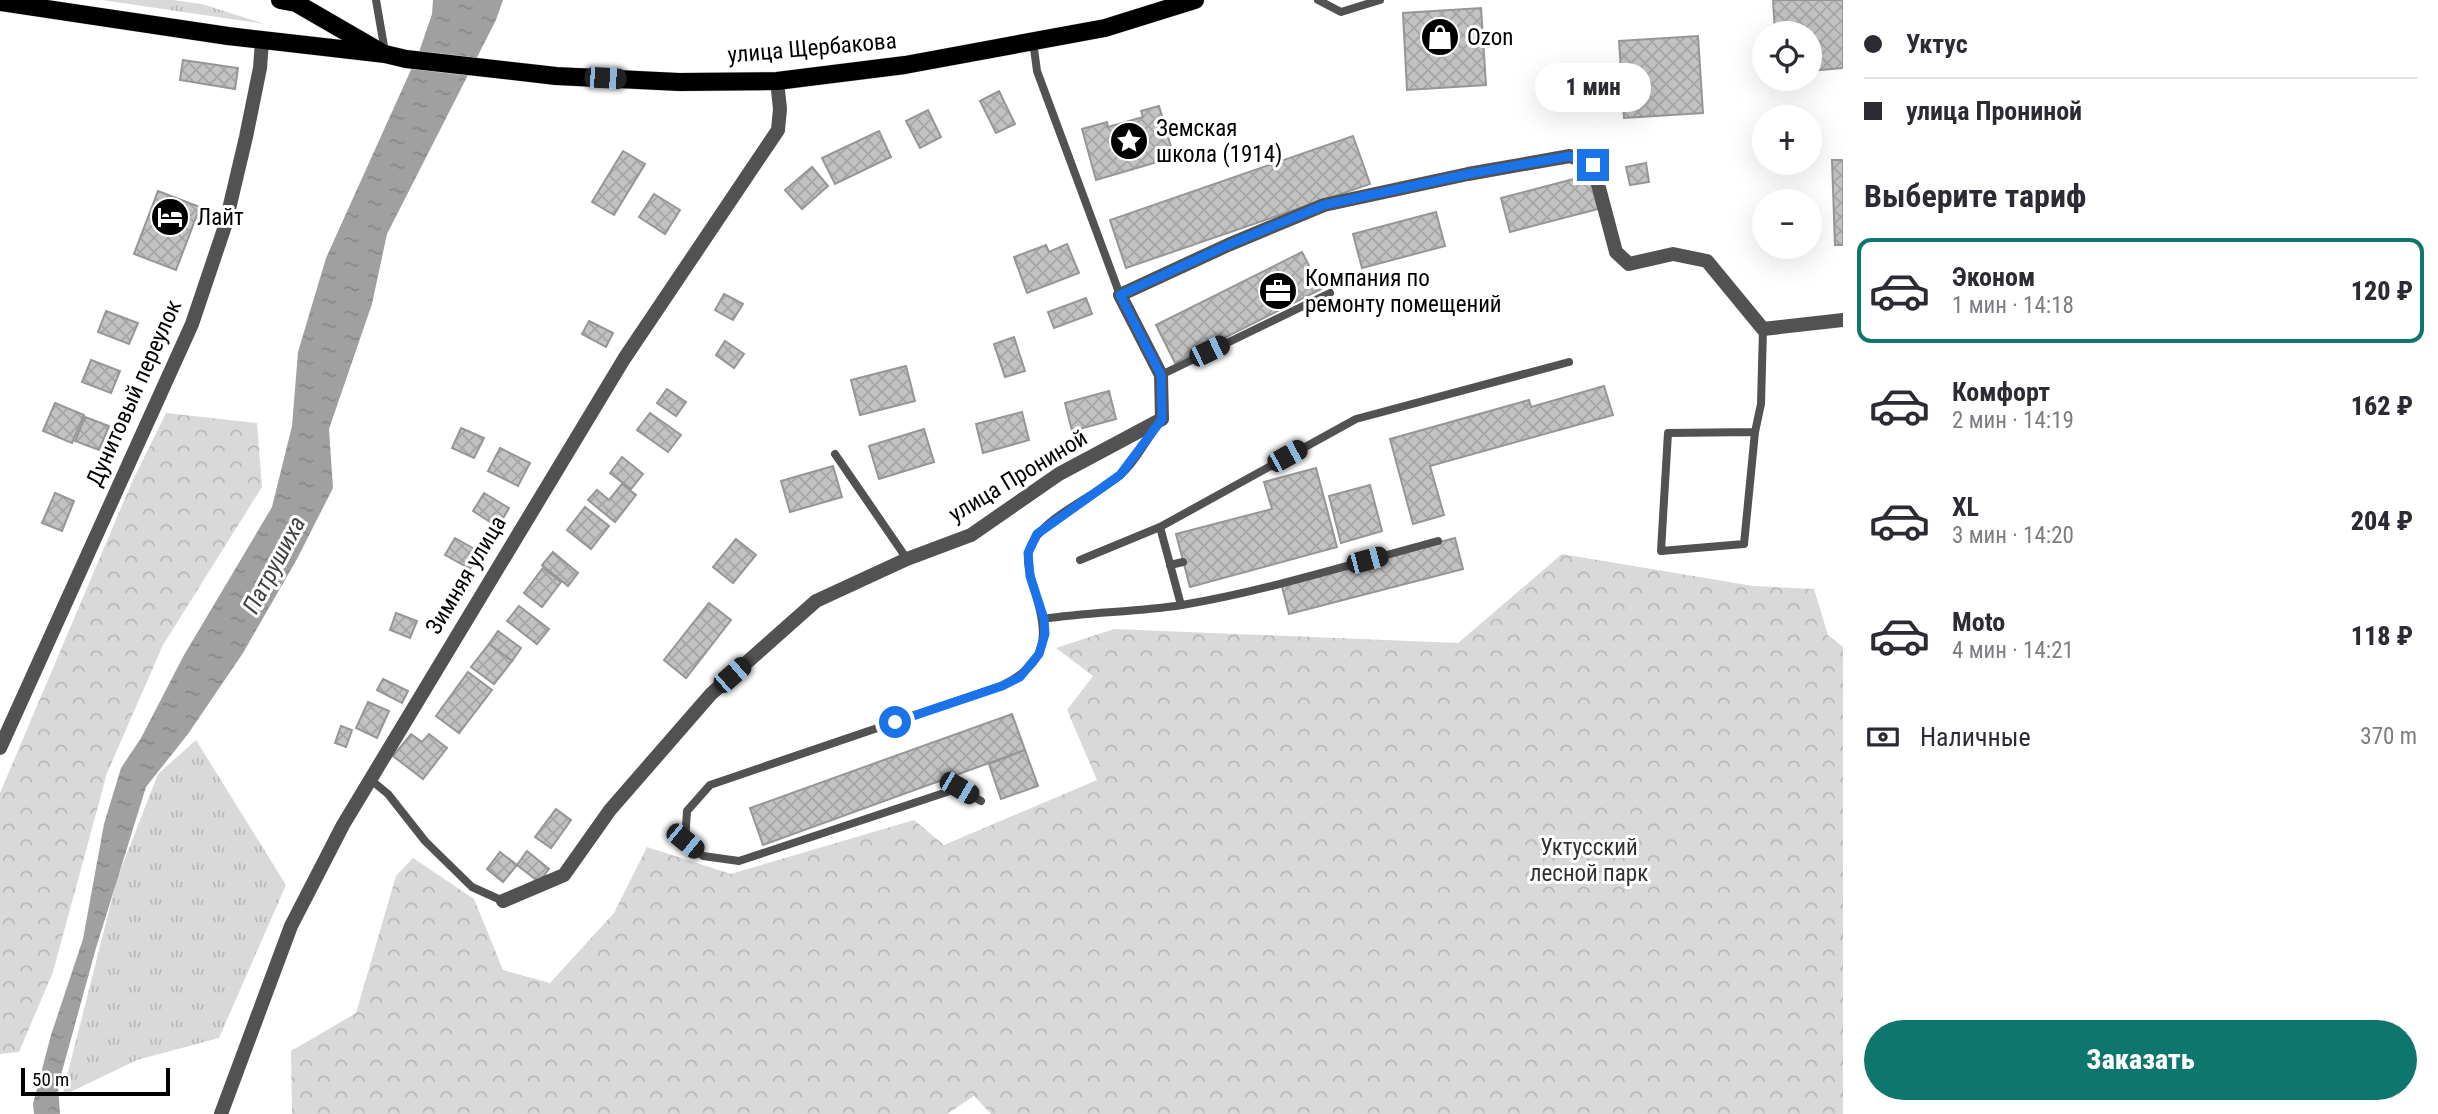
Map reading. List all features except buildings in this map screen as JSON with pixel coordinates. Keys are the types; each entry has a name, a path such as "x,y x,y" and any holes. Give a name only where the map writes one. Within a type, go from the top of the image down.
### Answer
{"main road":[{"name":"улица Щербакова","path":"280,0 296,3 385,54"},
{"name":"улица Щербакова","path":"0,2 262,41 385,54 406,59 556,76 679,82 777,81 905,65 1105,28 1195,0"}],"street":[{"name":"Дунитовый переулок","path":"0,748 192,324 225,226 260,68 262,41"},
{"name":"Зимняя улица","path":"221,1114 291,926 343,825 624,359 778,130 780,109 777,81"},
{"path":"1162,419 1161,375 1120,295 1228,245 1324,205 1468,174 1570,156 1593,165 1616,252 1629,264 1672,254 1707,261 1763,330 1843,320"},
{"name":"улица Прониной","path":"503,901 564,875 610,810 711,694 816,601 907,559 971,535 1059,474 1162,419"}],"lane":[{"path":"376,0 385,54"},
{"path":"1318,0 1341,12 1380,0"},
{"path":"1033,41 1037,71 1120,295"},
{"path":"1161,375 1330,293"},
{"path":"1755,432 1668,433 1661,551 1744,544 1755,432 1761,404 1763,330"},
{"path":"1080,560 1160,527 1356,419 1569,362"},
{"path":"981,801 959,788 739,860 703,856 685,841 687,811 710,785 1002,686 1020,677 1039,654 1045,634 1044,619 1030,576 1028,553 1037,534 1120,475 1162,419"},
{"path":"835,454 907,559"},
{"path":"1160,527 1181,605"},
{"path":"1044,619 1087,612 1181,605 1240,593 1438,541"},
{"path":"1170,565 1183,562"},
{"path":"371,780 388,794 425,841 472,887 503,901"}],"green space":[{"path":"102,0 173,0 202,4 265,24"},
{"path":"166,413 257,423 262,487 163,645 107,773 53,972 19,1052 0,1054 0,793 132,482"},
{"name":"Уктусский лесной парк","path":"1562,554 1753,586 1814,589 1828,635 1843,647 1843,1114 991,1114 974,1096 947,1114 292,1114 291,1051 356,1013 396,876 413,858 474,899 503,970 550,983 614,913 647,847 731,874 914,820 944,845 1097,780 1067,710 1093,676 1056,648 1114,629 1458,643"},
{"path":"196,740 286,885 219,1038 137,1060 62,1096 117,879 158,774"}],"water":[{"name":"Патрушиха","path":"433,0 503,0 496,20 387,234 372,304 329,429 333,488 297,559 243,653 188,734 146,787 96,948 58,1086 60,1114 34,1114 33,1104 51,1035 83,939 104,824 121,768 141,738 184,655 272,507 292,426 298,352 326,258 419,52 432,14"}],"place":[{"name":"Ozon","path":"1440,37"},
{"name":"Земская школа (1914)","path":"1129,141"},
{"name":"Лайт","path":"170,217"},
{"name":"Компания по ремонту помещений","path":"1278,291"}],"route":[{"path":"895,722 1002,686 1020,677 1039,654 1045,634 1044,619 1030,576 1028,553 1037,534 1120,475 1162,419 1161,375 1120,295 1228,245 1324,205 1468,174 1570,156 1593,165"}]}
